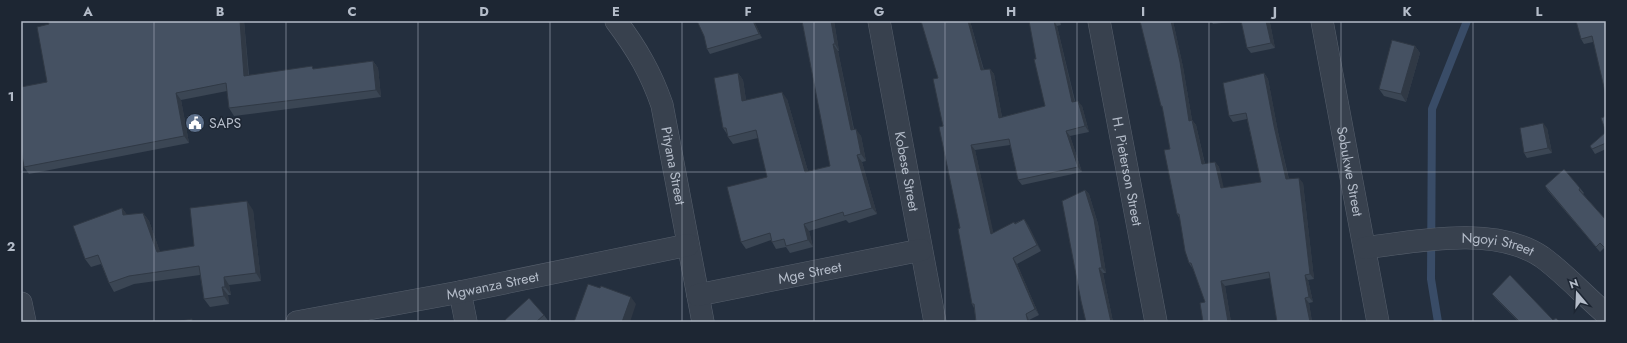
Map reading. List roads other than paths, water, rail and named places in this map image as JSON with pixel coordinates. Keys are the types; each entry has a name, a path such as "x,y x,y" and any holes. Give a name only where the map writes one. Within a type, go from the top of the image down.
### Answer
{"street":[{"name":"Pityana Street","path":"616,21 636,49 652,77 662,105 703,322"},
{"name":"Kobese Street","path":"878,21 934,322"},
{"name":"H. Pieterson Street","path":"1099,21 1156,322"},
{"name":"Sobukwe Street","path":"1322,21 1378,322"},
{"name":"Ngoyi Street","path":"1365,248 1429,240 1470,238 1508,242 1541,257 1606,314"},
{"name":"Mgwanza Street","path":"297,322 460,292 688,245"},
{"name":"Mge Street","path":"698,295 921,250"},
{"path":"460,292 466,322"},
{"path":"21,303 25,322"}],"waterway":[{"path":"1438,322 1431,279 1432,109 1467,21"}],"place":[{"name":"SAPS","path":"195,123"}]}
